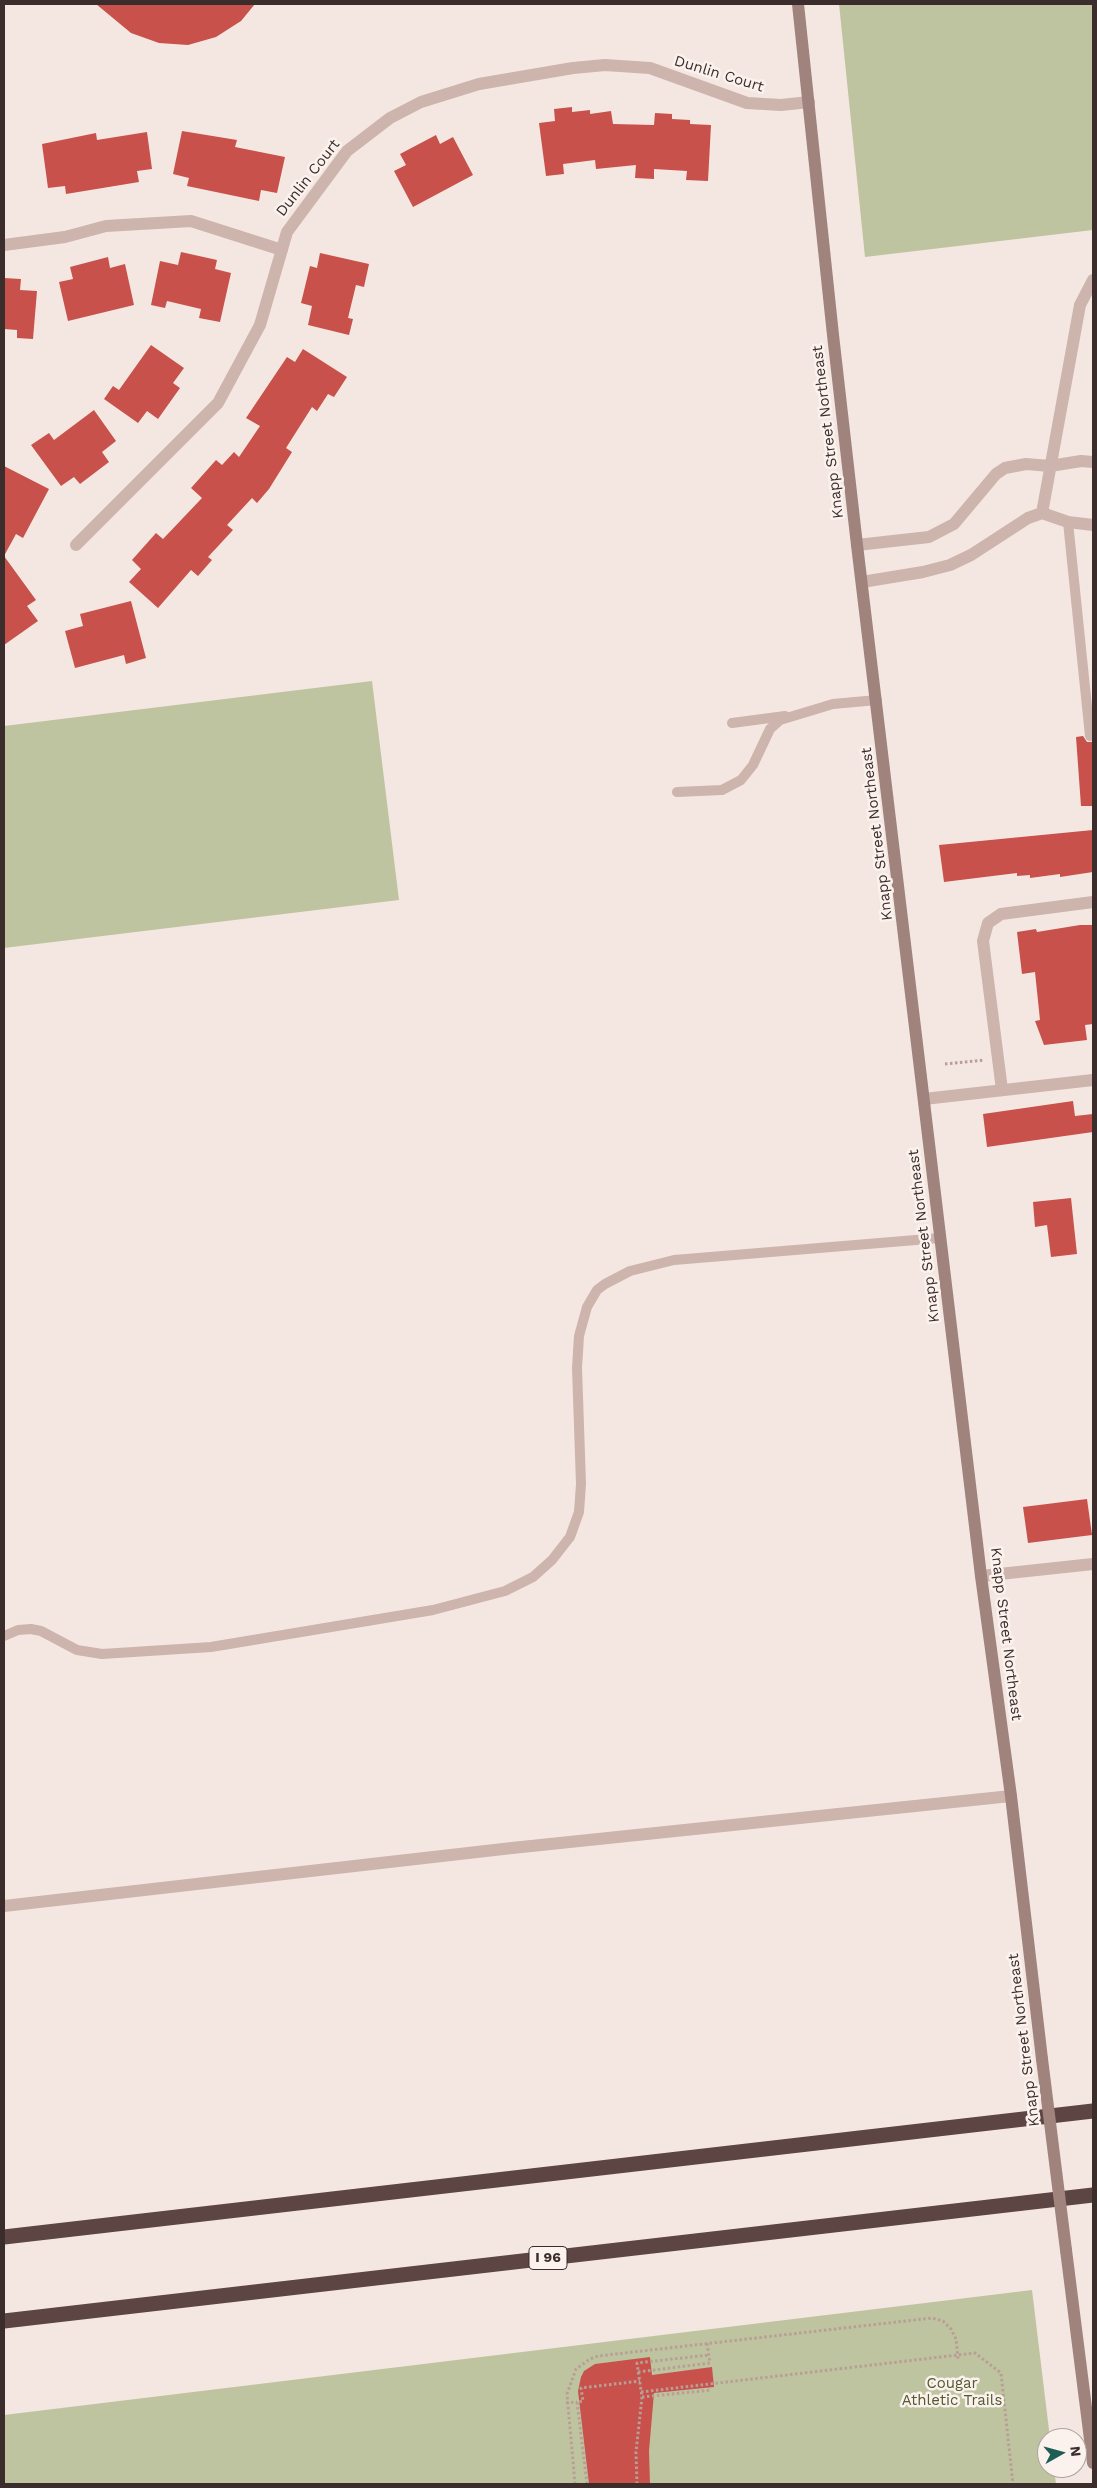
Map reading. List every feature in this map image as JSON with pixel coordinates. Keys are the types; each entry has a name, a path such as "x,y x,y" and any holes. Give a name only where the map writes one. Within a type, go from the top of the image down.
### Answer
{"highway":[{"path":"4,2237 1093,2111"},
{"name":"I 96","path":"4,2321 1093,2194"}],"main road":[{"name":"Knapp Street Northeast","path":"798,4 857,545 940,1238 1093,2464"}],"street":[{"name":"Dunlin Court","path":"76,545 218,403 260,325 287,232 347,151 390,118 422,102 479,84 573,68 605,65 650,68 747,102 781,105 809,102"},
{"path":"4,245 65,237 106,226 191,221 282,250"},
{"path":"1042,513 1080,305 1093,280"},
{"path":"857,545 929,537 954,524 996,474 1005,468 1026,464 1050,466 1081,461 1093,462"},
{"path":"862,582 923,572 950,564 971,555 1028,518 1042,513 1068,522 1093,525"},
{"path":"1002,1090 983,941 988,923 1001,914 1093,902"},
{"path":"924,1100 1093,1080"},
{"path":"981,1576 1093,1564"},
{"path":"4,1906 512,1848 1011,1796"}],"lane":[{"path":"1068,522 1090,736"},
{"path":"732,723 789,716 833,704 877,700"},
{"path":"677,792 722,790 737,783 753,765 770,729 780,720 789,716"},
{"path":"4,1636 18,1630 31,1629 41,1631 78,1650 102,1654 210,1647 454,1606 505,1591 533,1577 552,1560 570,1537 577,1518 581,1484 577,1368 579,1336 587,1307 592,1297 605,1284 630,1271 674,1260 940,1238"}],"path":[{"path":"944,1064 988,1060"},
{"path":"576,2484 566,2403 571,2377 576,2369 590,2359 607,2354 932,2318 943,2322 951,2329 958,2358"},
{"path":"638,2372 710,2363 707,2343"},
{"path":"641,2392 958,2358 975,2353 1001,2373 1013,2484"},
{"path":"637,2484 636,2452 642,2398 637,2363 709,2355"},
{"path":"566,2403 583,2401 581,2388 640,2381"},
{"path":"642,2398 711,2390"},
{"path":"577,2402 586,2484"}],"green space":[{"path":"839,4 1093,4 1093,230 865,257"},
{"path":"372,681 399,900 4,948 4,726"},
{"name":"Cougar Athletic Trails","path":"1032,2290 1049,2428 1037,2428 1037,2478 1055,2478 1056,2484 4,2484 4,2415"}],"building":[{"path":"96,4 255,4 241,21 216,37 188,45 159,43 131,33"},
{"path":"572,107 572,112 590,110 590,114 611,111 613,124 654,125 655,113 672,114 672,119 690,120 690,124 711,125 708,181 686,180 687,171 654,169 654,179 635,178 636,165 596,169 595,160 563,164 564,174 546,176 539,123 555,121 554,109"},
{"path":"182,131 237,140 235,147 285,157 277,193 261,190 259,201 187,186 189,178 173,174"},
{"path":"147,132 152,169 137,171 139,182 66,194 65,186 48,188 42,144 96,133 97,140"},
{"path":"436,135 440,144 453,137 473,175 413,207 394,171 406,165 400,154"},
{"path":"181,252 217,260 215,269 231,273 220,322 199,318 201,309 167,301 165,308 151,305 160,261 178,265"},
{"path":"320,253 369,264 364,287 356,285 348,318 353,319 349,335 308,325 312,306 301,303 310,266 317,268"},
{"path":"108,257 110,268 125,264 134,305 68,321 59,282 73,279 70,267"},
{"path":"4,278 21,279 20,290 37,291 33,339 17,338 17,330 4,329"},
{"path":"151,345 184,368 173,383 180,388 158,419 147,411 138,423 104,399 113,386 119,390"},
{"path":"303,349 347,377 334,397 328,394 317,411 312,407 286,448 292,452 269,489 257,503 252,498 227,525 233,530 208,557 212,560 198,576 191,570 158,608 129,582 141,569 132,560 156,533 163,539 202,498 191,488 216,460 222,465 234,452 239,457 260,426 246,418 287,357 295,362"},
{"path":"94,410 116,441 102,452 109,462 80,484 74,477 61,486 31,445 49,433 54,440"},
{"path":"4,466 49,489 23,538 16,534 4,556"},
{"path":"4,556 36,600 27,606 38,621 4,645"},
{"path":"131,601 146,658 126,664 124,655 75,668 65,631 83,626 80,614"},
{"path":"1083,736 1087,742 1093,742 1093,806 1081,806 1076,737"},
{"path":"1093,830 1093,872 1060,877 1060,874 1030,878 1030,875 1017,876 1017,873 944,882 939,845"},
{"path":"1080,925 1093,925 1093,1024 1085,1025 1087,1040 1044,1045 1035,1021 1040,1020 1035,972 1022,974 1017,932 1036,929 1037,932"},
{"path":"1073,1101 1075,1116 1093,1114 1093,1132 987,1147 983,1114"},
{"path":"1071,1198 1077,1254 1051,1257 1047,1225 1035,1227 1033,1202"},
{"path":"1087,1499 1092,1535 1028,1543 1023,1507"},
{"path":"650,2357 652,2375 712,2367 714,2387 654,2393 649,2451 650,2484 589,2484 578,2391 581,2377 584,2371 595,2364"}]}
